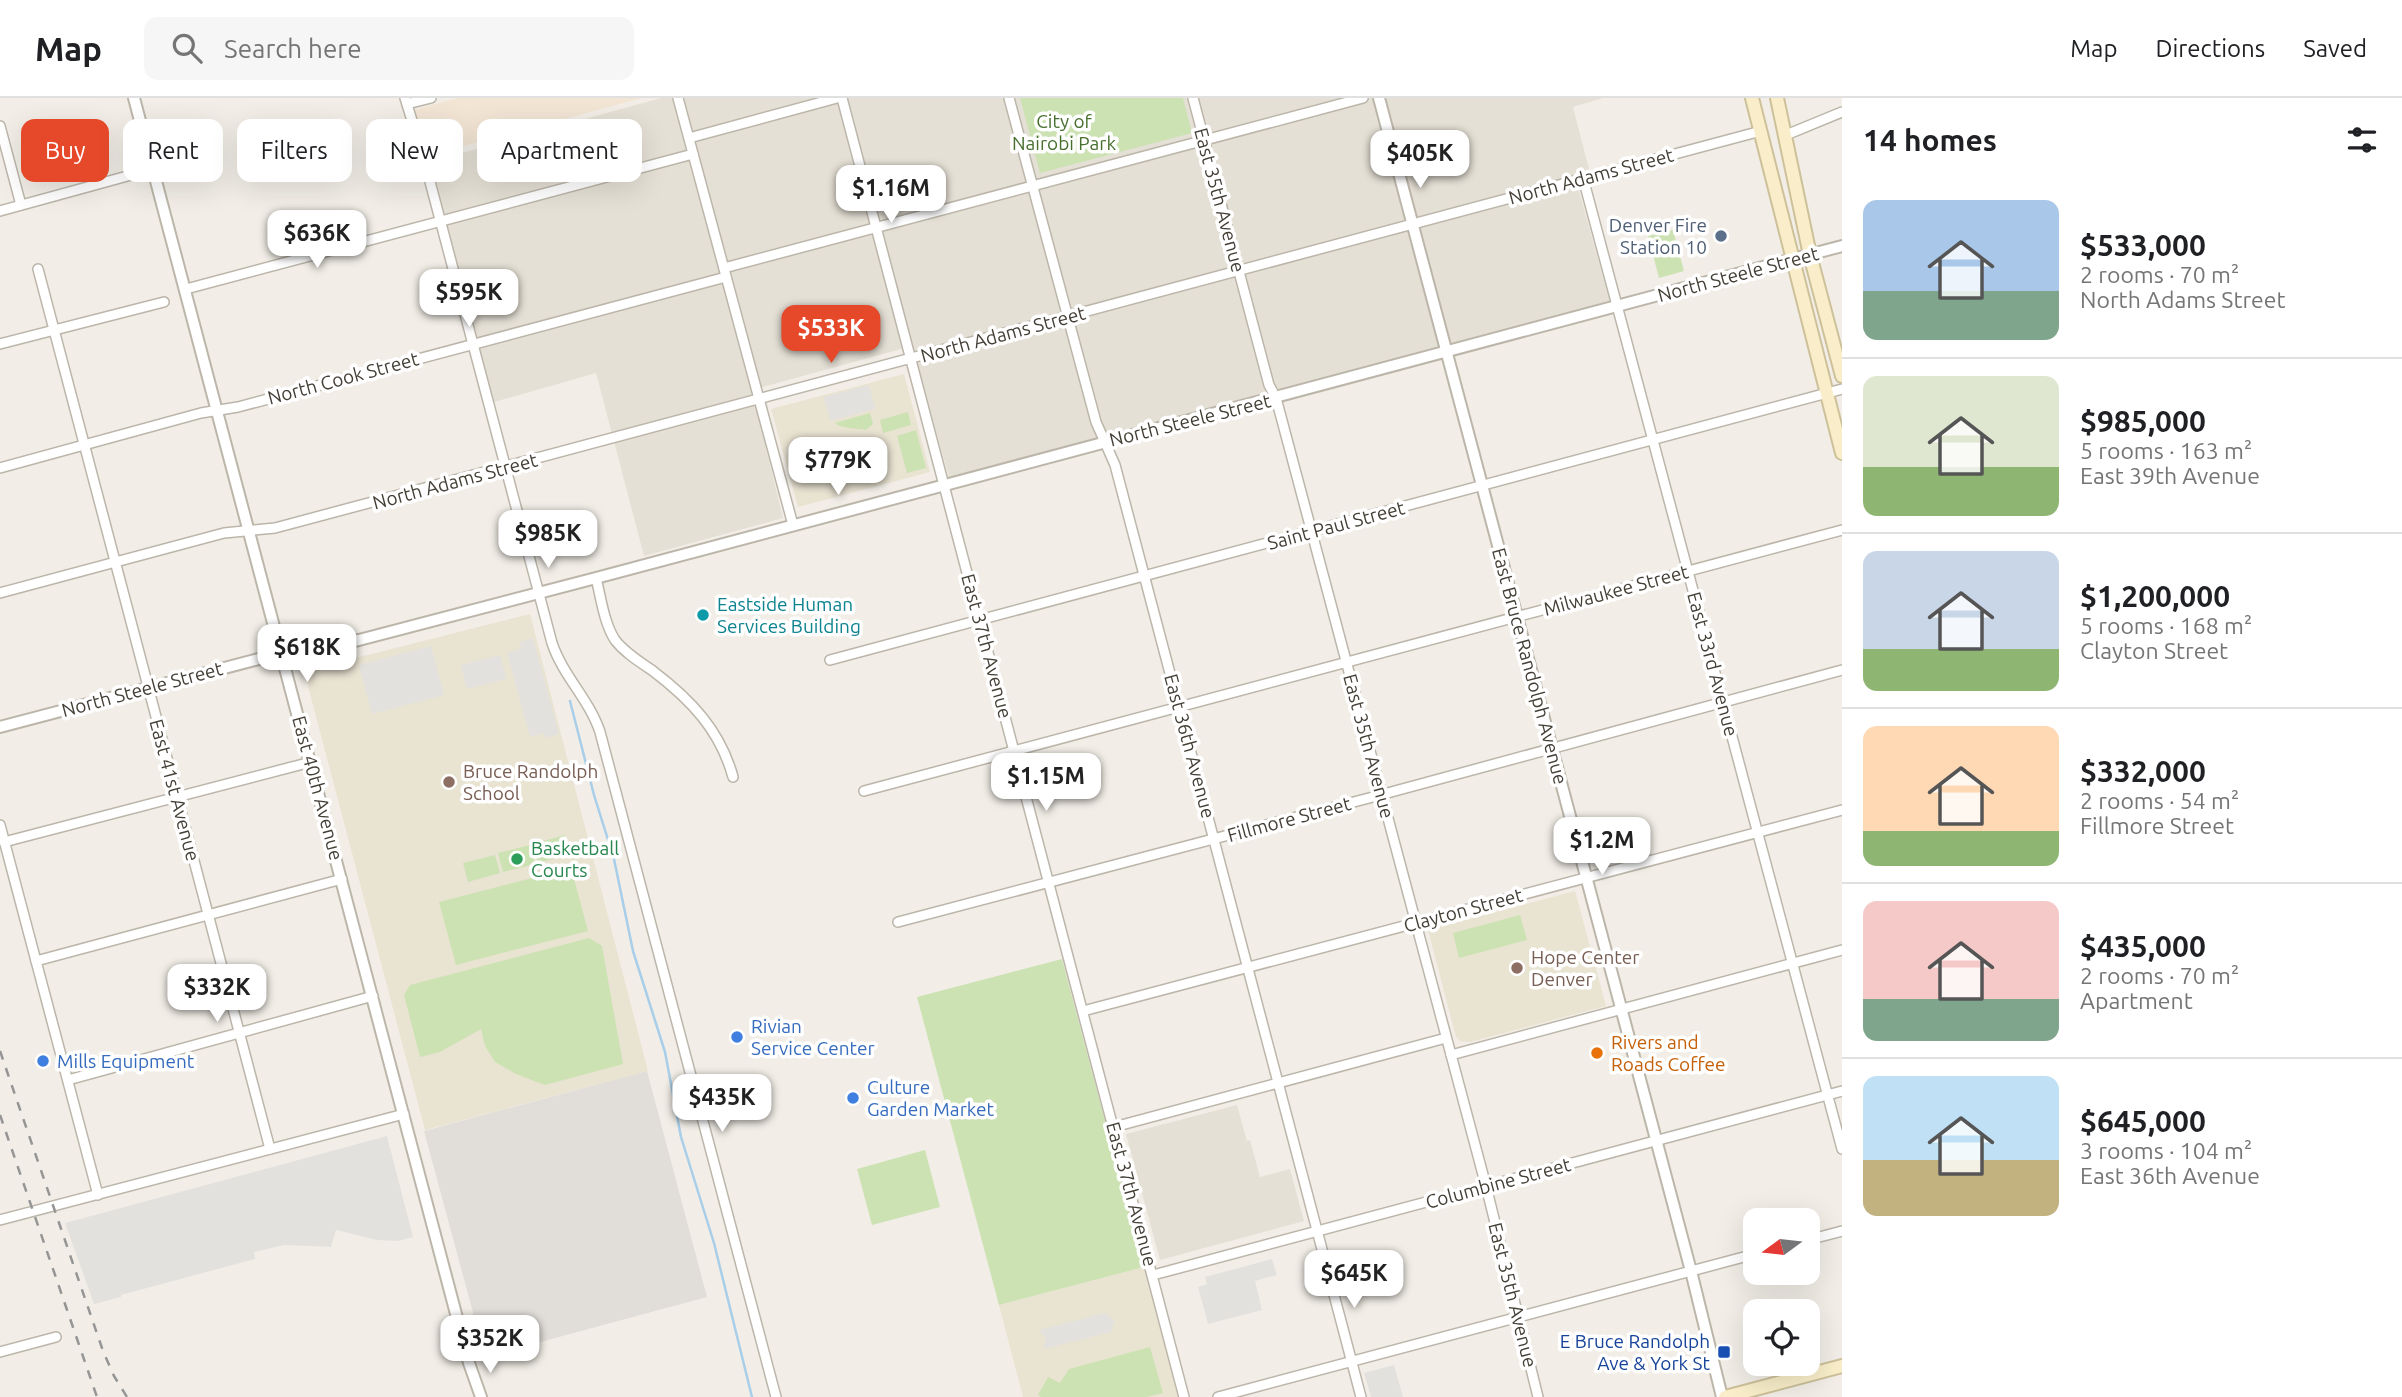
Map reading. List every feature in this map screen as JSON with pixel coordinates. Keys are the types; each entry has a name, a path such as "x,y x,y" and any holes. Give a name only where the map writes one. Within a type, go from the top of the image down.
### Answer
{"main road":[{"path":"1752,98 1842,453"},
{"path":"1777,98 1791,133 1810,255 1842,376"},
{"path":"1724,1397 1842,1366"}],"street":[{"name":"East 40th Avenue","path":"134,98 140,119"},
{"path":"431,98 406,101 505,468 533,594 559,660 587,701 600,732 776,1397"},
{"path":"678,98 793,525"},
{"path":"689,138 837,98"},
{"name":"East 37th Avenue","path":"842,98 1184,1397"},
{"name":"East 36th Avenue","path":"1009,98 1096,422 1115,464 1361,1397"},
{"name":"East 35th Avenue","path":"1193,98 1269,385 1276,398 1486,1186 1538,1397"},
{"name":"North Cook Street","path":"0,468 201,413 219,411 472,344 876,228 1363,98"},
{"name":"East Bruce Randolph Avenue","path":"1379,98 1724,1397"},
{"path":"1791,133 1842,112"},
{"path":"0,126 21,205"},
{"name":"North Adams Street","path":"0,593 224,533 275,528 505,468 1761,131"},
{"path":"186,289 693,153"},
{"path":"0,211 123,177"},
{"name":"East 33rd Avenue","path":"1583,178 1842,1149"},
{"name":"East 40th Avenue","path":"157,182 469,1363 481,1397"},
{"name":"North Steele Street","path":"0,727 282,653 359,640 1842,246"},
{"name":"East 41st Avenue","path":"38,270 270,1149"},
{"path":"0,344 164,302"},
{"name":"Saint Paul Street","path":"830,660 1842,390"},
{"name":"Milwaukee Street","path":"864,791 1842,530"},
{"path":"596,578 614,637 626,651 673,686 696,708 718,738 733,777"},
{"name":"Fillmore Street","path":"898,922 1382,795 1842,670"},
{"path":"4,842 311,762"},
{"name":"Clayton Street","path":"1083,1011 1842,810"},
{"path":"0,825 98,1195"},
{"path":"36,961 342,879"},
{"path":"1451,1055 1842,950"},
{"path":"68,1080 373,996"},
{"path":"1114,1127 1446,1038"},
{"name":"Columbine Street","path":"1153,1275 1842,1091"},
{"path":"0,1220 404,1114"},
{"path":"1820,1237 1842,1231"},
{"path":"1218,1397 1743,1257"},
{"path":"0,1352 56,1337"}],"shaded area":[{"path":"457,98 642,98 564,119 477,119 477,143 463,146 463,119 417,119 414,110"},
{"path":"661,98 1603,98 1573,107 1589,169 1574,173 1610,302 949,477 912,346 752,390 783,518 644,556 596,373 491,403 434,182 463,182 463,153 477,149 477,182 642,182 642,119 585,119"},
{"path":"904,374 930,472 798,507 771,409"},
{"path":"869,385 875,409 830,421 824,397"},
{"path":"530,614 648,1071 425,1130 304,671"},
{"path":"533,638 559,734 545,738 544,733 530,737 507,653 521,649 520,642"},
{"path":"431,646 444,695 372,714 359,665"},
{"path":"500,655 506,679 467,689 461,665"},
{"name":"Hope Center Denver","path":"1575,891 1606,1006 1470,1042 1460,1041 1456,1037 1428,930"},
{"path":"647,1071 707,1297 485,1357 424,1131"},
{"path":"1237,1105 1260,1177 1290,1169 1304,1221 1160,1260 1126,1134"},
{"path":"387,1136 413,1237 398,1241 376,1240 336,1230 331,1247 284,1245 254,1252 255,1259 94,1304 65,1223"},
{"path":"1272,1259 1277,1275 1255,1281 1262,1310 1208,1324 1198,1287 1207,1284 1205,1277"},
{"path":"1144,1267 1178,1397 1023,1397 999,1305"},
{"path":"1106,1313 1114,1321 1111,1332 1044,1349 1046,1338 1039,1330"},
{"path":"1394,1365 1403,1397 1371,1397 1364,1373"}],"green space":[{"name":"City of Nairobi Park","path":"1020,98 1183,98 1192,133 1040,173"},
{"path":"1673,230 1684,271 1659,278 1648,236"},
{"path":"908,412 911,425 883,433 880,420"},
{"path":"870,413 873,424 866,430 835,423"},
{"path":"916,430 926,468 907,473 897,436"},
{"path":"565,835 570,854 538,863 533,844"},
{"name":"Basketball Courts","path":"530,845 535,864 503,872 498,853"},
{"path":"495,855 500,873 468,882 463,863"},
{"path":"571,868 588,931 456,965 439,902"},
{"path":"1520,915 1527,940 1459,958 1453,933"},
{"path":"589,938 602,946 623,1064 545,1085 516,1074 495,1062 485,1046 481,1029 440,1052 420,1057 404,995 410,985"},
{"path":"1062,959 1144,1267 999,1305 917,997"},
{"path":"925,1150 940,1207 872,1225 857,1169"},
{"path":"1150,1347 1163,1393 1146,1397 1038,1395 1048,1377 1060,1383 1069,1369"}],"waterway":[{"path":"570,701 614,859 633,951 665,1052 681,1137 714,1243 752,1397"}],"railway":[{"path":"0,1051 103,1351 127,1397"},
{"path":"0,1115 97,1397"}],"place":[{"name":"Denver Fire Station 10","path":"1721,236"},
{"name":"Eastside Human Services Building","path":"703,615"},
{"name":"Bruce Randolph School","path":"449,782"},
{"name":"Basketball Courts","path":"517,859"},
{"name":"Hope Center Denver","path":"1517,968"},
{"name":"Rivian Service Center","path":"737,1037"},
{"name":"Rivers and Roads Coffee","path":"1597,1053"},
{"name":"Mills Equipment","path":"43,1061"},
{"name":"Culture Garden Market","path":"853,1098"},
{"name":"E Bruce Randolph Ave & York St","path":"1724,1352"}]}
